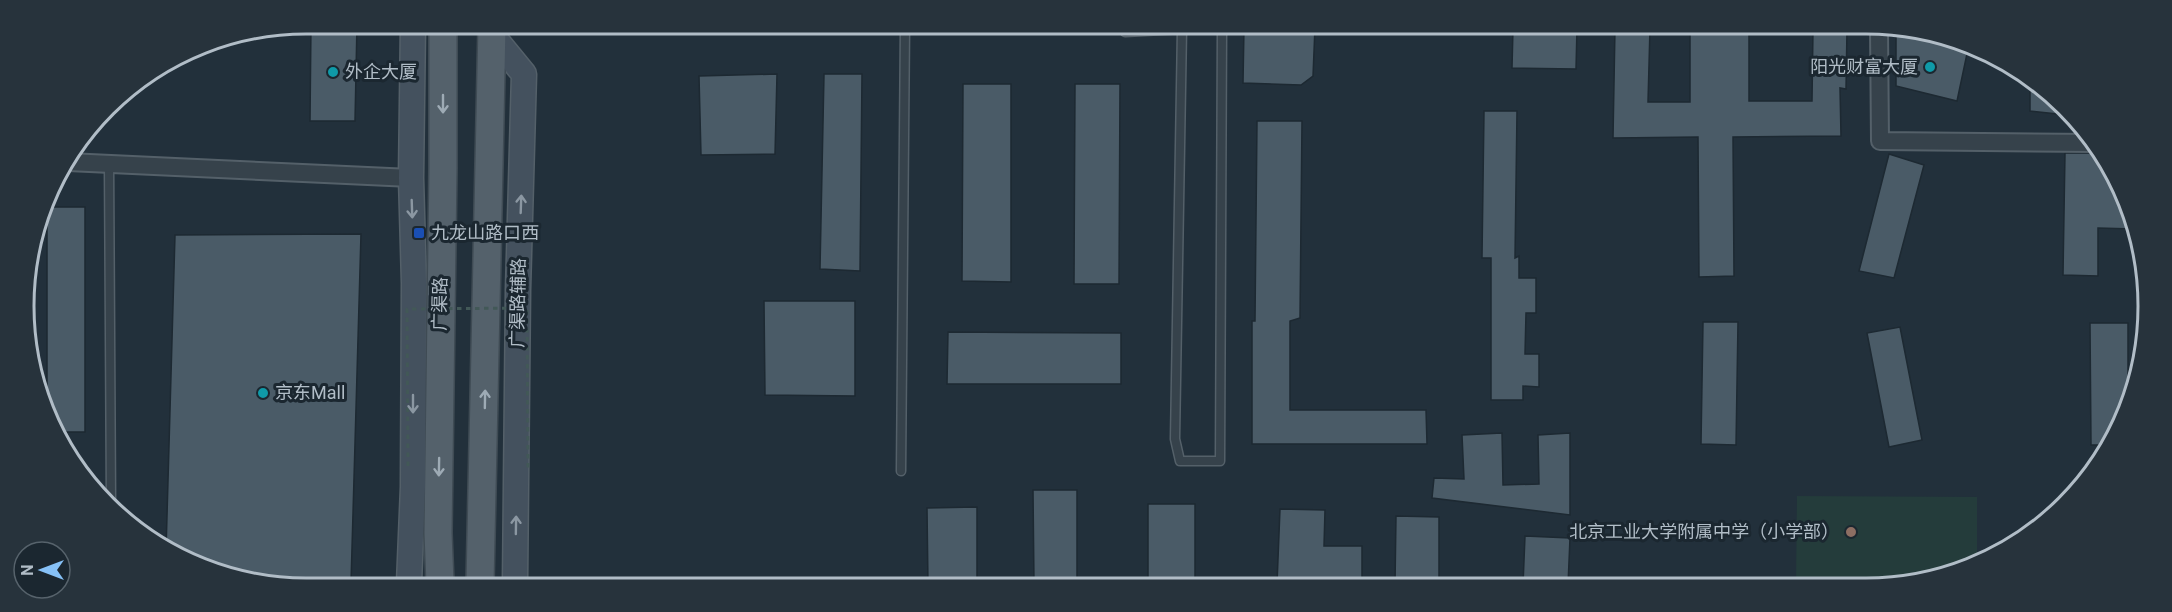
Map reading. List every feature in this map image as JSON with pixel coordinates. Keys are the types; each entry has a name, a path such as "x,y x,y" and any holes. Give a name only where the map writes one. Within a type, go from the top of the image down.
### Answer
{"main road":[{"name":"广渠路","path":"440,578 438,533 443,34"},
{"path":"480,578 492,34"}],"street":[{"path":"409,578 413,455 414,283 411,178 413,34"},
{"path":"412,130 426,87 428,44 432,34"},
{"name":"广渠路辅路","path":"495,34 525,74 518,290 515,578"},
{"path":"1879,35 1880,141 2082,143"},
{"path":"76,162 411,178"}],"lane":[{"path":"901,471 905,34"},
{"path":"1183,34 1175,439 1179,461 1220,461 1222,34"},
{"path":"109,163 111,495"}],"path":[{"path":"408,466 407,309 526,308 528,468"}],"green space":[{"path":"1797,496 1977,497 1977,554 1936,568 1901,575 1866,578 1796,578"}],"building":[{"name":"外企大厦","path":"311,34 357,34 355,121 310,121"},
{"path":"1244,34 1315,34 1313,76 1301,85 1243,83"},
{"path":"1513,34 1577,34 1576,69 1512,68"},
{"path":"1615,34 1650,34 1648,102 1690,102 1690,34 1749,34 1749,101 1812,101 1813,34 1847,34 1846,89 1840,88 1841,136 1733,137 1734,276 1699,277 1698,137 1613,138"},
{"name":"阳光财富大厦","path":"1896,36 1936,44 1967,54 1957,101 1896,86"},
{"path":"777,74 775,154 701,155 699,76"},
{"path":"824,74 862,74 860,271 820,269"},
{"path":"963,84 1011,84 1011,282 962,281"},
{"path":"1075,84 1120,84 1119,284 1074,284"},
{"path":"2030,90 2058,114 2030,111"},
{"path":"1484,111 1517,111 1515,258 1519,256 1519,278 1536,278 1536,313 1526,313 1525,354 1539,354 1539,387 1523,386 1523,400 1491,400 1491,258 1482,258"},
{"path":"1257,121 1302,121 1300,318 1290,321 1290,410 1426,410 1427,444 1252,444 1252,321 1255,321"},
{"path":"2065,153 2090,153 2110,186 2126,229 2098,228 2098,276 2063,275"},
{"path":"1889,154 1924,165 1894,278 1859,271"},
{"path":"53,207 85,207 85,432 65,432 47,386 47,226"},
{"name":"京东Mall","path":"361,234 351,578 288,577 253,572 202,557 166,539 175,235"},
{"path":"764,301 855,301 855,396 765,395"},
{"path":"1703,322 1738,322 1736,445 1701,444"},
{"path":"2090,323 2128,323 2128,376 2123,393 2110,426 2099,445 2091,445"},
{"path":"1900,327 1922,440 1889,447 1867,333"},
{"path":"948,332 1121,333 1121,384 947,384"},
{"path":"1502,433 1503,485 1539,484 1538,435 1570,433 1570,515 1432,498 1434,478 1464,479 1462,435"},
{"path":"1033,490 1077,490 1077,578 1034,578"},
{"path":"1148,504 1195,504 1195,578 1148,578"},
{"path":"977,507 977,578 928,578 927,508"},
{"path":"1280,509 1325,510 1324,546 1362,546 1362,578 1277,578"},
{"path":"1396,516 1439,517 1439,578 1395,578"},
{"path":"1525,536 1570,538 1568,578 1523,578"}],"place":[{"name":"阳光财富大厦","path":"1930,67"},
{"name":"外企大厦","path":"333,72"},
{"name":"九龙山路口西","path":"419,233"},
{"name":"京东Mall","path":"263,393"},
{"name":"北京工业大学附属中学（小学部）","path":"1851,532"}]}
